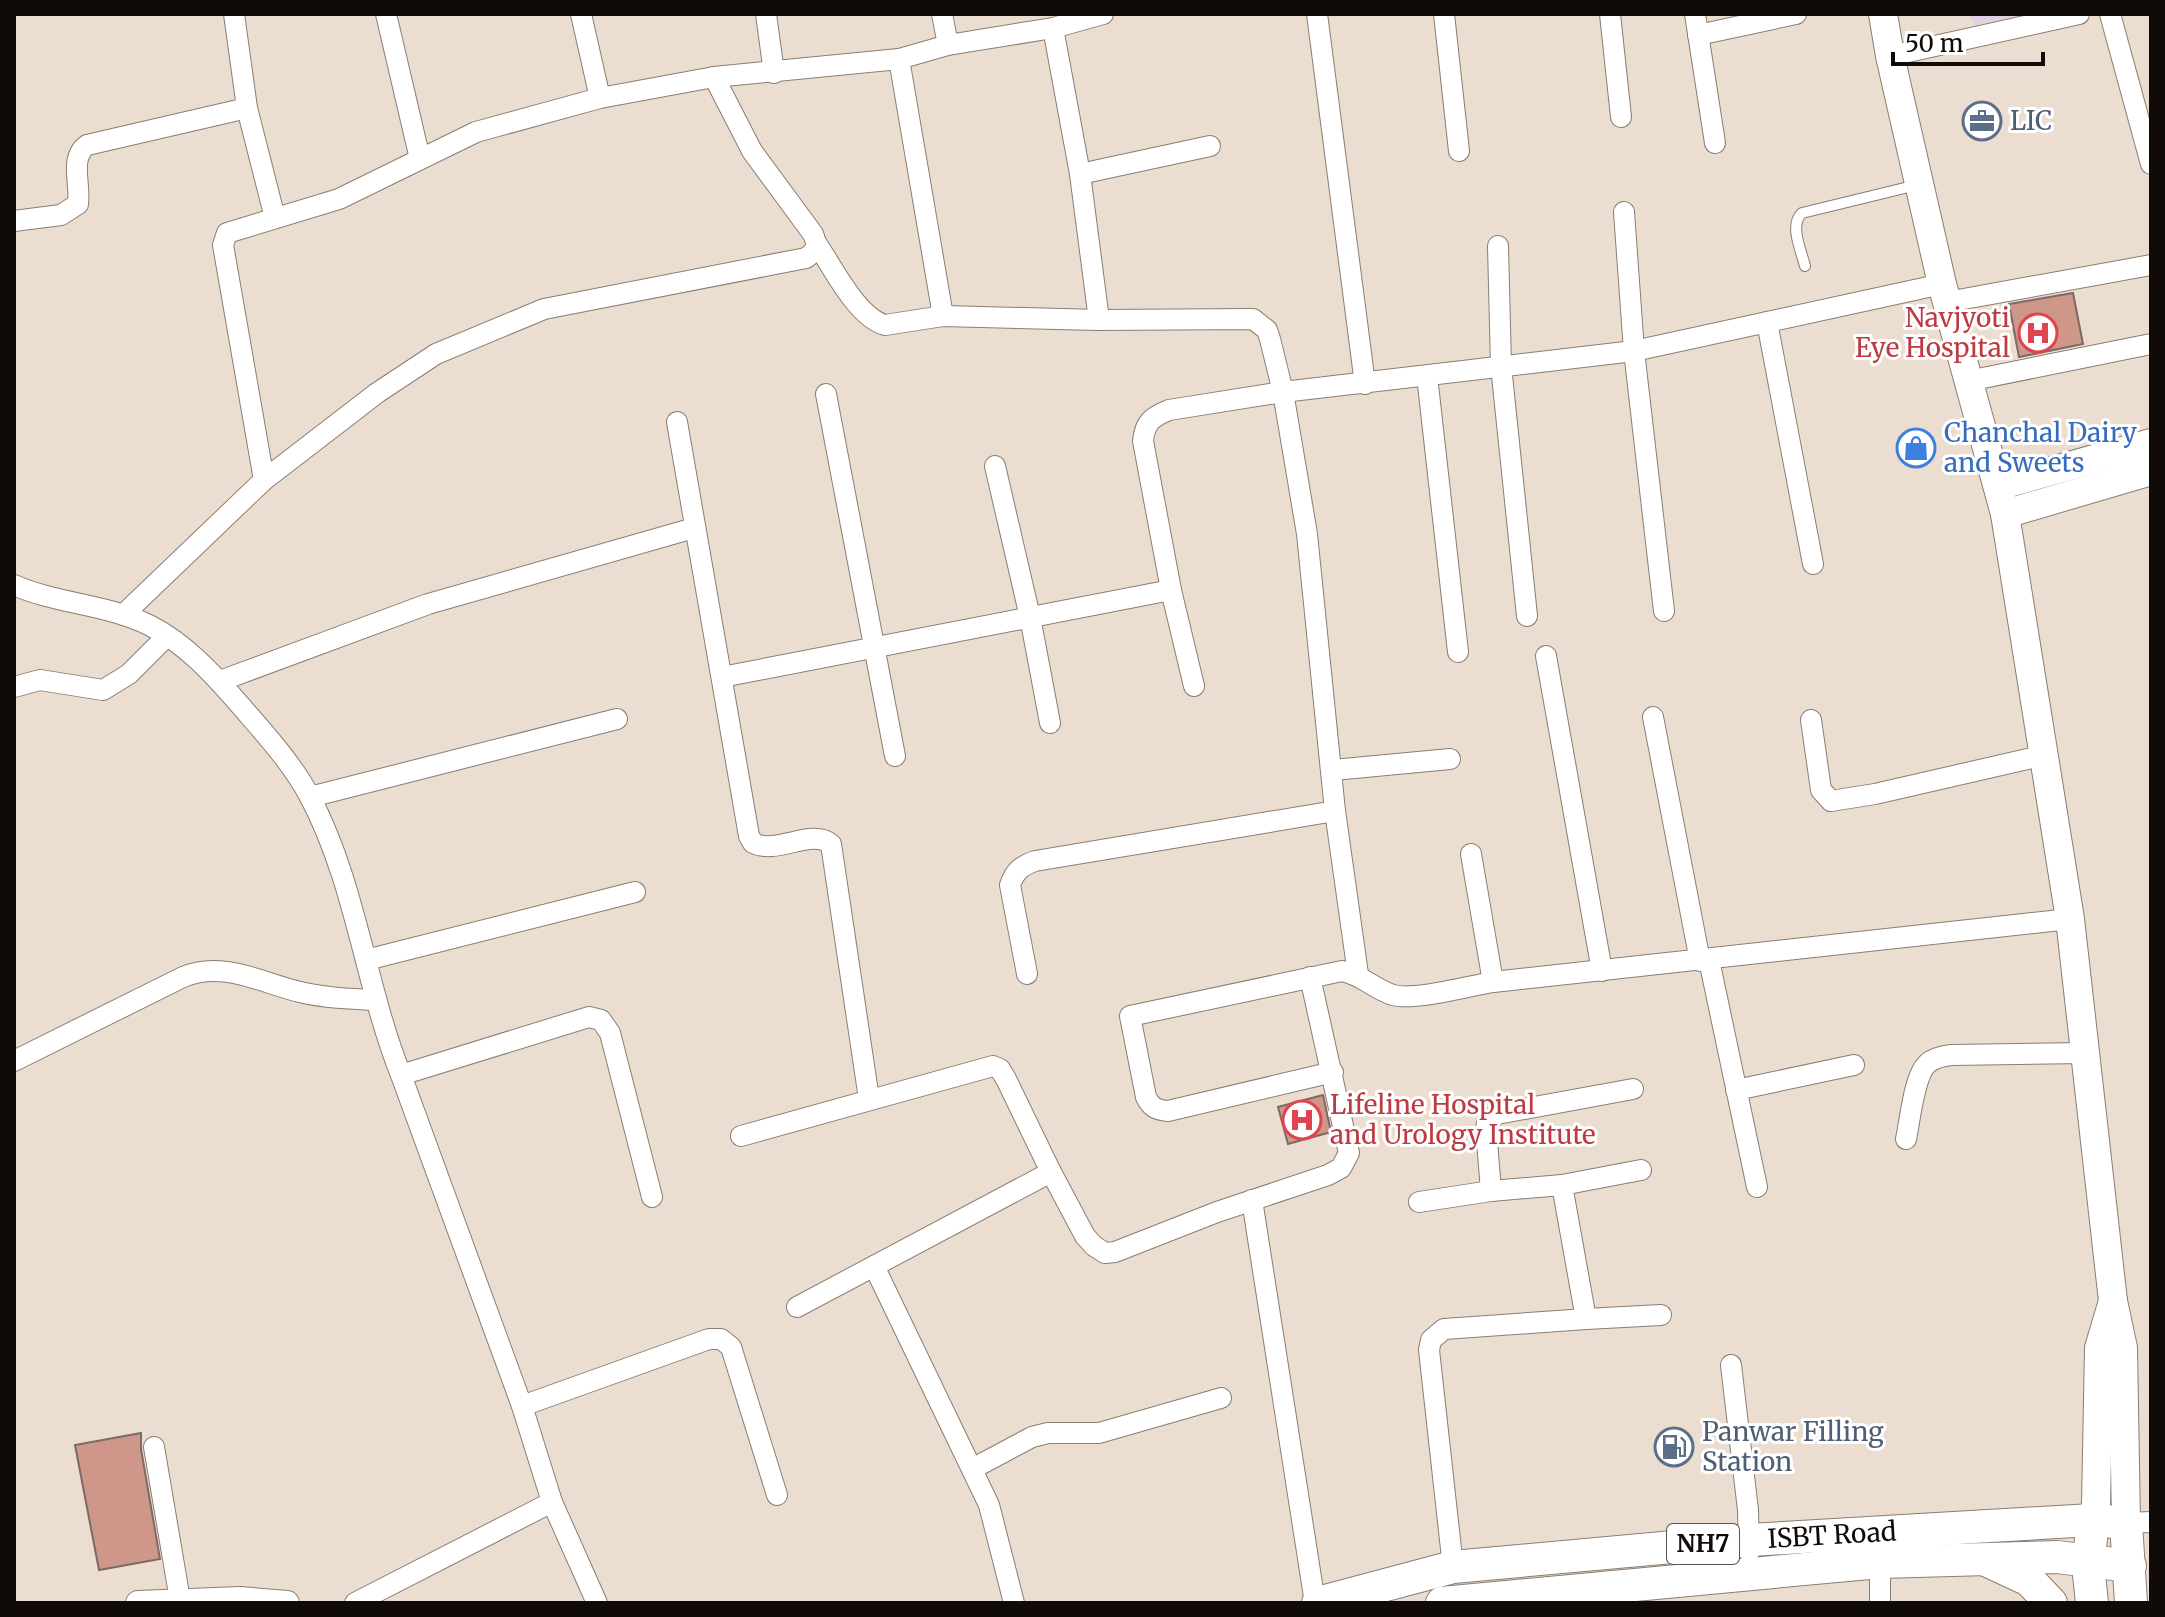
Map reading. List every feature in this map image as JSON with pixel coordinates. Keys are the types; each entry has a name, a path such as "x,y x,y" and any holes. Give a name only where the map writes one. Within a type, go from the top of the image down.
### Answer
{"highway":[{"name":"ISBT Road","path":"1317,1603 1453,1567 1750,1540 2092,1520 2139,1522"},
{"path":"2092,1520 2089,1561 2092,1603"},
{"path":"2131,1603 2130,1566 2139,1522"},
{"name":"NH7","path":"1442,1603 1880,1562 2057,1557 2130,1566"},
{"path":"1984,1559 2029,1580 2051,1603"}],"main road":[{"path":"1883,14 1944,293 2005,514 2070,919 2113,1301 2123,1348 2139,1522"},
{"path":"1998,486 2151,443"},
{"path":"2005,514 2151,471"},
{"path":"2092,1520 2096,1505 2099,1348 2113,1301"}],"street":[{"path":"234,14 247,108 275,218"},
{"path":"386,14 420,159"},
{"path":"581,14 600,98"},
{"path":"766,14 774,73"},
{"path":"942,14 948,45"},
{"path":"264,480 223,245 227,233 339,199 476,132 600,98 714,77 899,59 1028,23 1053,28 1103,14"},
{"path":"1317,14 1365,384"},
{"path":"1444,14 1459,151"},
{"path":"1610,14 1621,117"},
{"path":"1695,14 1715,143"},
{"path":"1698,35 1796,14"},
{"path":"1890,56 2079,14"},
{"path":"2110,14 2151,164"},
{"path":"1053,28 1080,174 1099,320"},
{"path":"899,59 943,316"},
{"path":"714,77 752,151 813,234 860,308 876,323 885,325 943,316 1099,320 1253,319 1267,330 1283,392 1307,534 1335,811 1358,974"},
{"path":"14,221 61,215 78,204 77,158 79,151 87,145 247,108"},
{"path":"1080,174 1210,146"},
{"path":"1624,212 1634,351 1664,611"},
{"path":"123,615 264,480 377,393 436,354 544,309 806,258 815,252 817,244"},
{"path":"1498,246 1501,366 1527,616"},
{"path":"1194,686 1171,590 1143,441 1144,426 1153,417 1169,410 1283,392 1634,351 1767,322 1944,293 2151,265"},
{"path":"1767,322 1813,564"},
{"path":"1968,381 2151,344"},
{"path":"1427,376 1458,652"},
{"path":"826,394 895,756"},
{"path":"677,422 749,836 753,843 768,847 819,838 831,844 869,1099"},
{"path":"995,466 1030,617 1050,723"},
{"path":"220,681 428,604 694,528"},
{"path":"14,585 123,615 167,636 220,681 286,761 310,797 337,861 376,1000 401,1075 522,1406 552,1502 597,1603"},
{"path":"722,677 1171,590"},
{"path":"14,687 40,680 103,690 129,674 167,636"},
{"path":"1546,656 1602,971"},
{"path":"1653,717 1704,960 1757,1187"},
{"path":"310,797 617,719"},
{"path":"1811,720 1821,790 1831,801 1875,794 2045,755"},
{"path":"1333,770 1450,759"},
{"path":"1027,974 1010,885 1014,873 1024,865 1335,811"},
{"path":"1471,854 1493,982"},
{"path":"366,960 635,892"},
{"path":"1333,1072 1168,1111 1158,1110 1150,1105 1146,1097 1130,1016 1342,971 1358,974 1374,987 1406,997 1493,982 2070,919"},
{"path":"14,1061 202,970 242,975 320,996 376,1000"},
{"path":"741,1136 993,1066 1000,1069 1006,1079 1085,1236 1105,1253 1115,1252 1328,1175 1341,1168 1346,1161 1349,1153 1310,977"},
{"path":"401,1075 595,1017 606,1025 610,1033 652,1197"},
{"path":"1906,1139 1919,1076 1926,1064 1937,1058 1951,1055 2084,1053"},
{"path":"1736,1090 1854,1065"},
{"path":"1491,1191 1486,1129 1490,1117 1633,1089"},
{"path":"1419,1202 1491,1191 1562,1185 1641,1170"},
{"path":"797,1307 1051,1172"},
{"path":"1562,1185 1586,1319"},
{"path":"1252,1200 1317,1603"},
{"path":"874,1266 989,1505 1014,1603"},
{"path":"1453,1567 1429,1350 1431,1340 1444,1329 1661,1315"},
{"path":"522,1406 709,1339 721,1339 731,1347 777,1495"},
{"path":"1731,1365 1750,1540 1748,1574"},
{"path":"972,1469 1032,1437 1048,1433 1099,1433 1221,1398"},
{"path":"154,1447 180,1600"},
{"path":"355,1603 552,1502"},
{"path":"1880,1562 1880,1603"},
{"path":"138,1603 240,1599 287,1603"}],"lane":[{"path":"1805,266 1796,226 1797,218 1802,213 1919,184"}],"shaded area":[{"path":"1970,14 2028,14 1975,25"}],"building":[{"path":"2073,293 2083,344 2019,357 2009,304"},
{"path":"1323,1095 1331,1132 1288,1144 1278,1107"},
{"path":"141,1433 160,1559 99,1570 75,1445"}],"place":[{"name":"LIC","path":"1982,121"},
{"name":"Navjyoti Eye Hospital","path":"2038,333"},
{"name":"Chanchal Dairy and Sweets","path":"1916,448"},
{"name":"Lifeline Hospital and Urology Institute","path":"1302,1120"},
{"name":"Panwar Filling Station","path":"1674,1447"}]}
